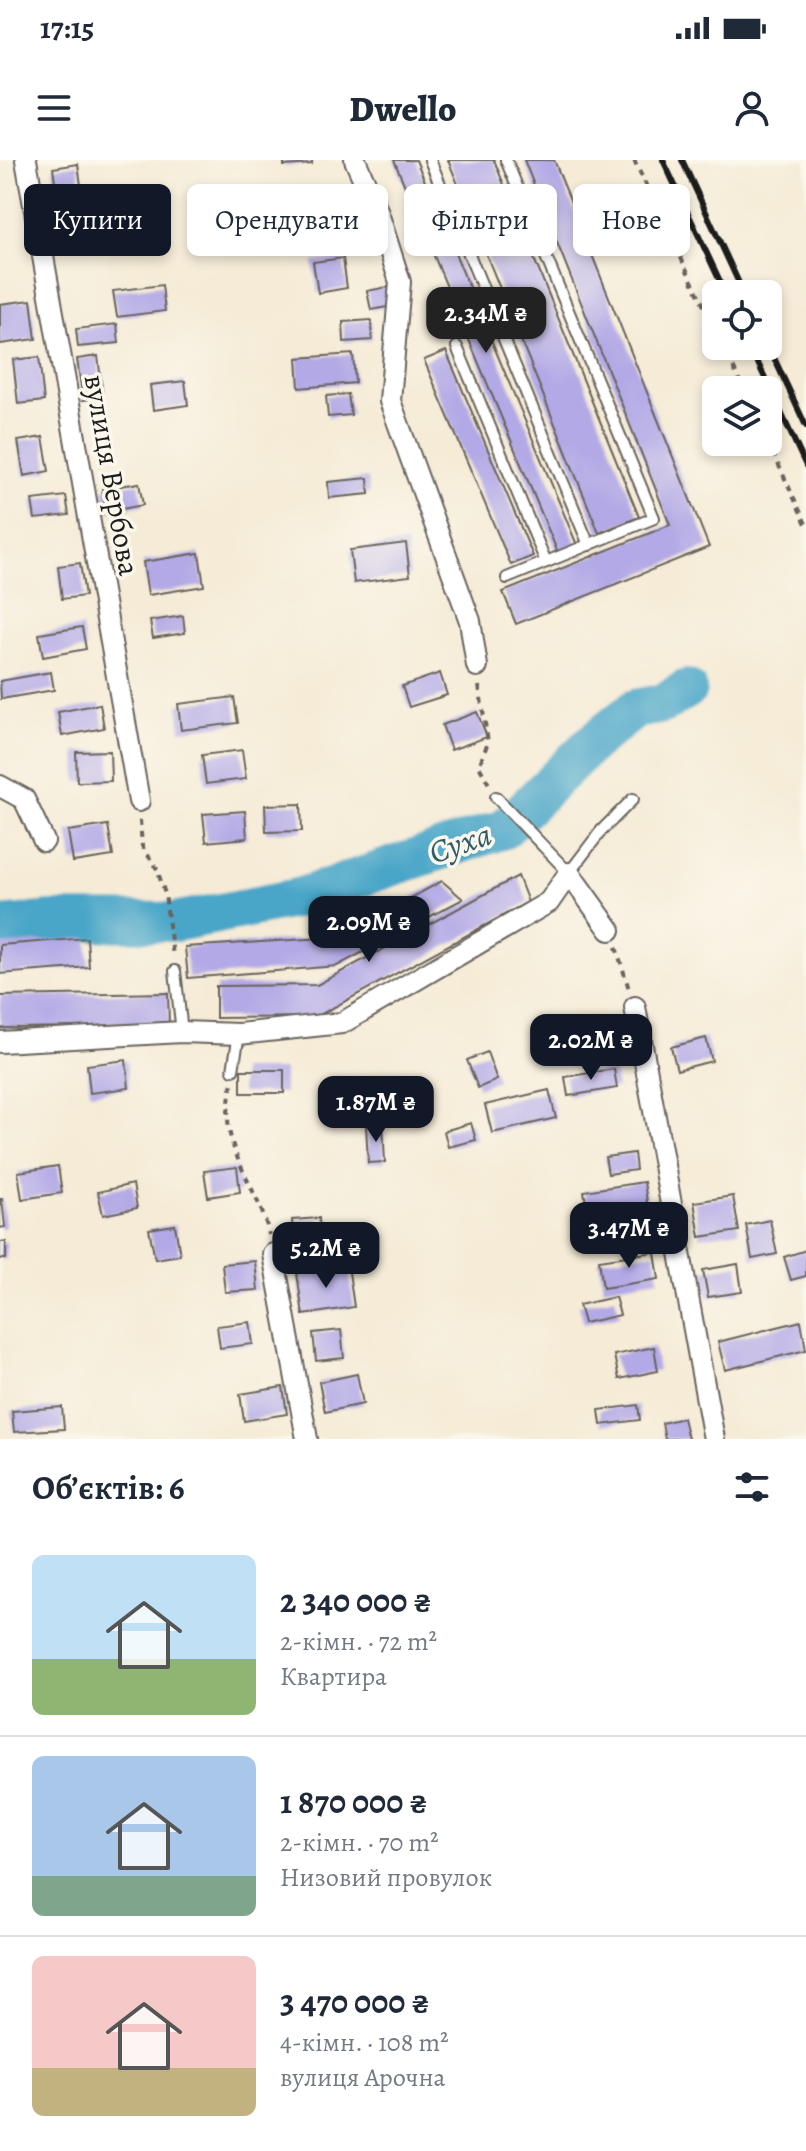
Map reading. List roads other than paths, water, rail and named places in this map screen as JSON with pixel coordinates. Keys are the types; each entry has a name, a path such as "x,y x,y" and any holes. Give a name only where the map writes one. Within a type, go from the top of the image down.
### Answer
{"street":[{"name":"вулиця Вербова","path":"26,160 140,810"},
{"path":"355,160 377,210 400,282 390,401 470,621 477,666"},
{"path":"0,786 24,799 44,841"},
{"path":"0,1042 182,1032 239,1034 342,1023 549,902 569,873 610,930"},
{"path":"635,1007 714,1439"},
{"path":"273,1254 307,1439"}],"lane":[{"path":"430,160 589,545"},
{"path":"506,160 654,518 507,578"},
{"path":"457,347 546,562"},
{"path":"496,797 569,873 601,831 633,799"},
{"path":"175,971 182,1032"},
{"path":"233,1070 239,1034"}],"waterway":[{"name":"Суха","path":"0,926 53,921 175,922 298,898 504,829 592,743 635,709 662,704 687,689"}],"railway":[{"path":"663,160 719,280"},
{"path":"682,160 738,280"},
{"path":"757,360 806,466"},
{"path":"775,360 806,426"}]}
